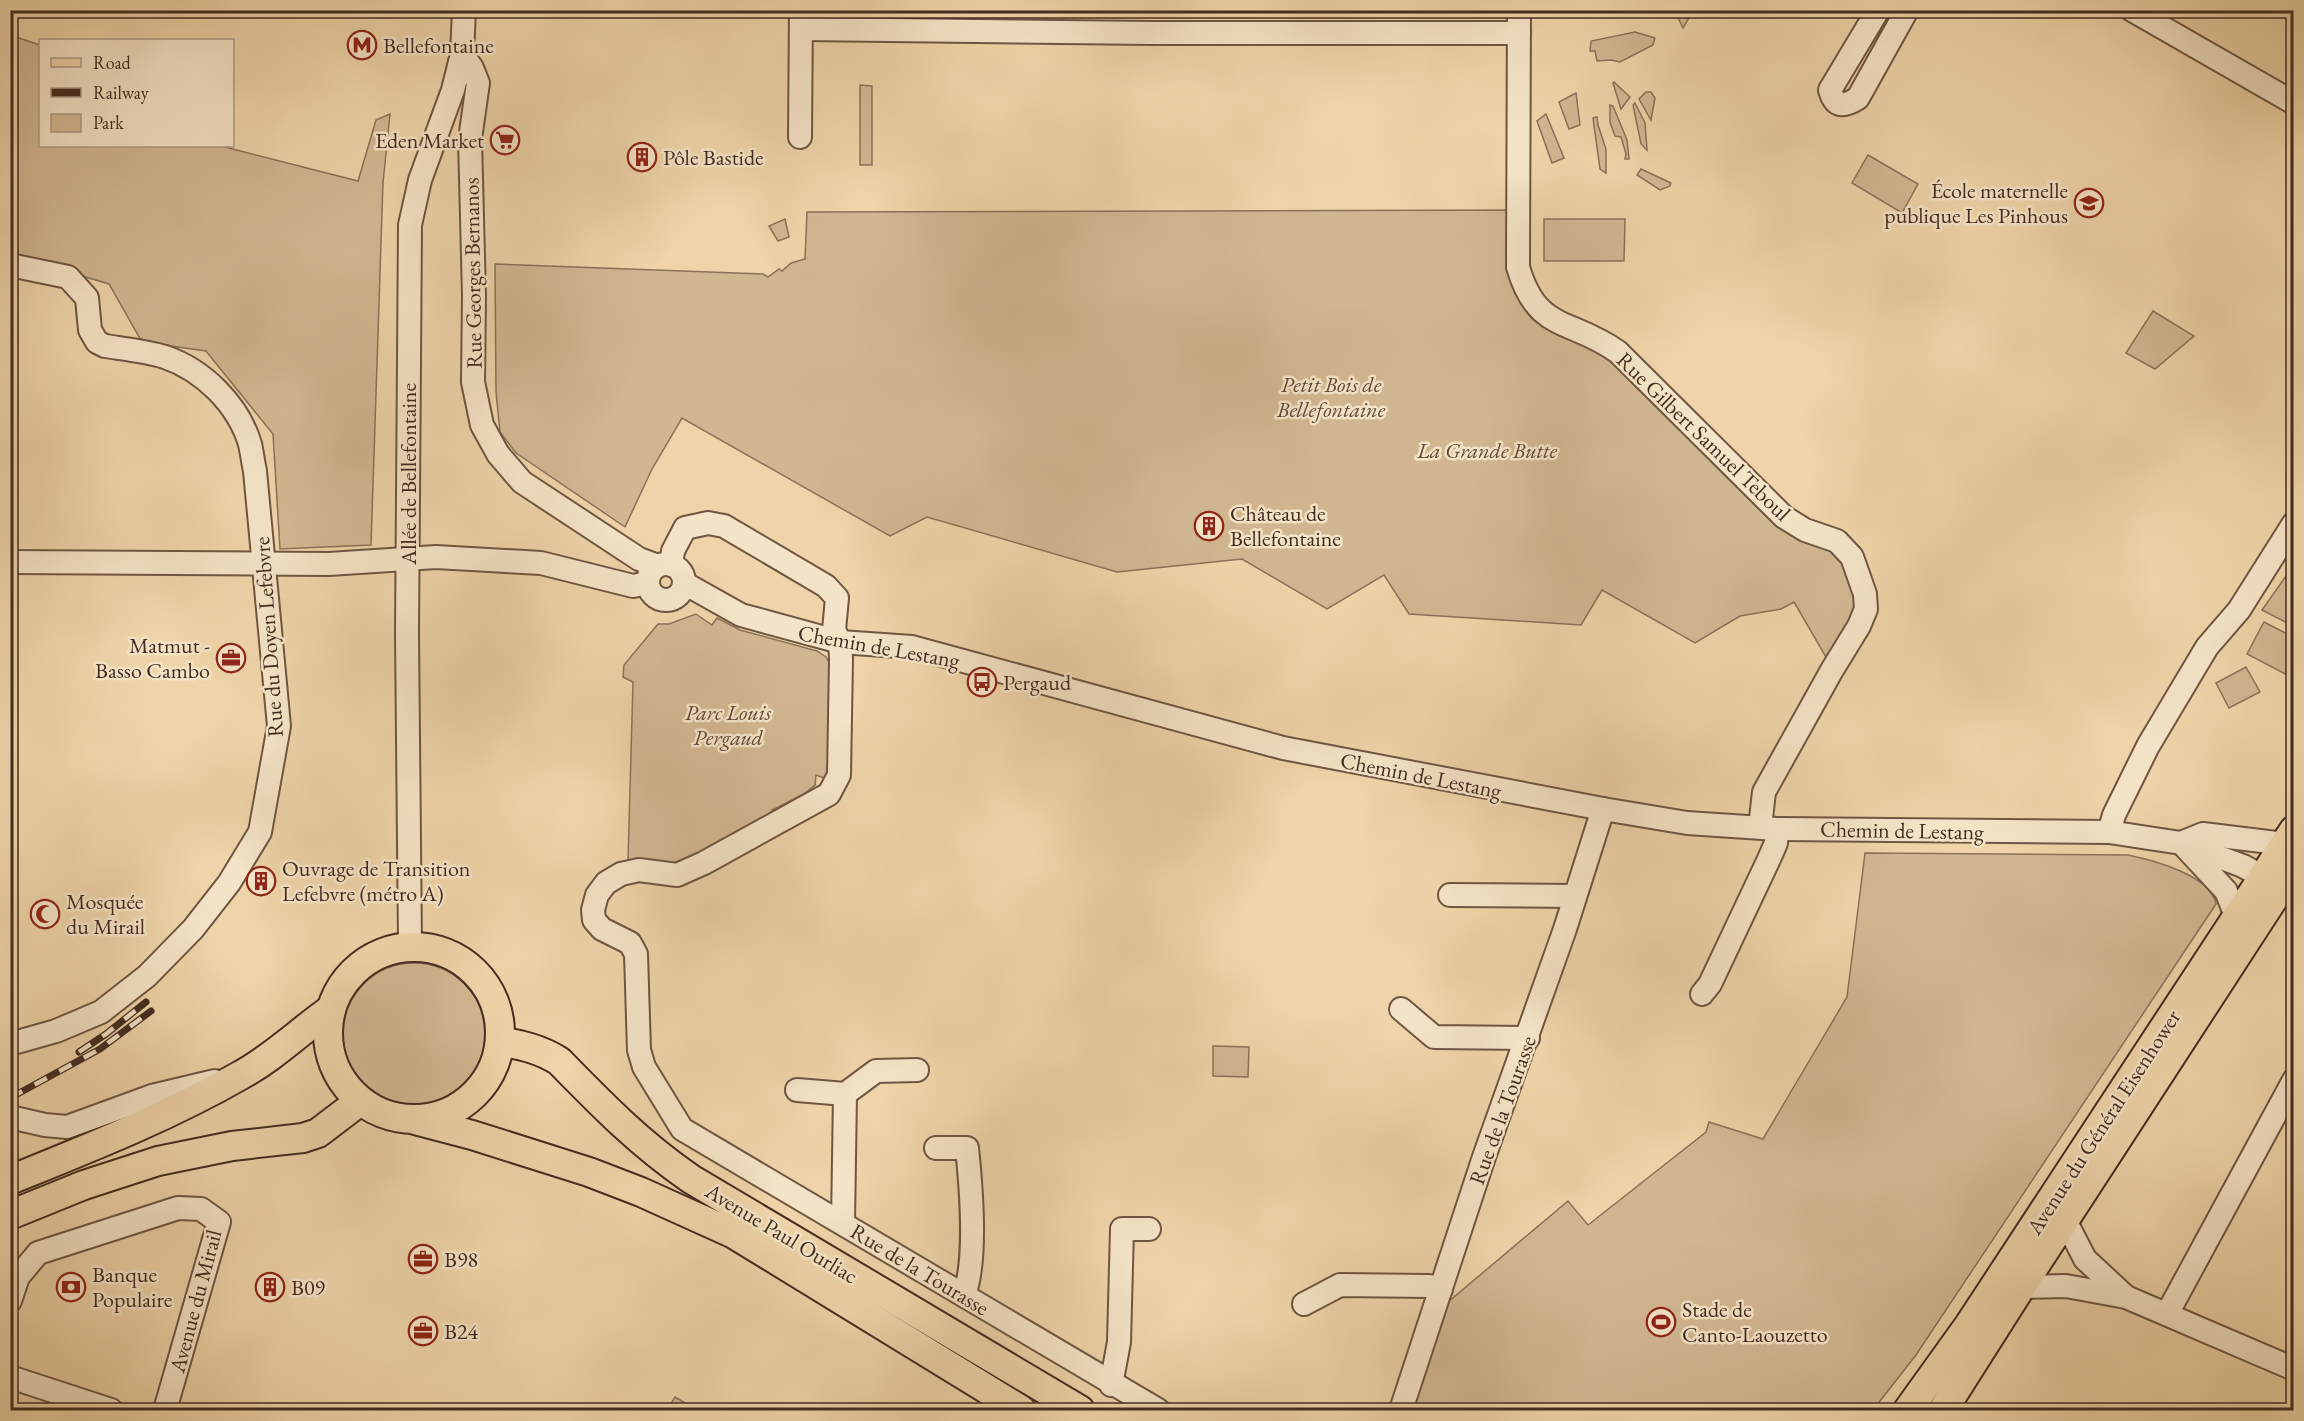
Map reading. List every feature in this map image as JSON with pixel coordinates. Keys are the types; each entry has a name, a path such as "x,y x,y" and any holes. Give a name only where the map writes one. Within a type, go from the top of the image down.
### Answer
{"main road":[{"name":"Avenue du Général Eisenhower","path":"1908,1410 1969,1325 2236,916 2285,857"},
{"name":"Avenue du Général Eisenhower","path":"1943,1410 2066,1220 2285,857"},
{"path":"410,946 439,950 457,958 472,969 485,984 494,1002 499,1021 500,1041 496,1061 476,1094 446,1114 415,1120 390,1117 360,1101 346,1087 335,1070 330,1056 328,1025 330,1010 338,991 350,975 365,962 381,953 410,946"},
{"path":"10,1180 147,1123 243,1075 330,1010"},
{"name":"Avenue Paul Ourliac","path":"500,1041 536,1050 559,1061 633,1136 668,1163 1080,1410"},
{"path":"10,1215 84,1185 158,1161 222,1148 303,1138 318,1133 360,1101"},
{"name":"Avenue Paul Ourliac","path":"415,1120 482,1137 589,1172 734,1234 1021,1410"}],"street":[{"name":"Allée de Bellefontaine","path":"410,946 408,559 410,225 420,180 453,90 462,54 464,10"},
{"path":"1878,10 1830,90 1832,100 1839,104 1848,105 1858,98 1907,10"},
{"path":"2132,10 2294,102"},
{"path":"800,137 801,20 1172,34 1519,22"},
{"name":"Rue Gilbert Samuel Teboul","path":"1519,22 1518,267 1524,287 1532,301 1543,313 1556,321 1591,336 1618,352 1784,517 1806,530 1837,541 1852,557 1865,594 1866,609 1859,626 1764,792 1768,828 1776,843 1710,984 1702,993"},
{"name":"Rue Georges Bernanos","path":"462,54 472,68 478,83 470,139 474,296 473,382 482,424"},
{"name":"Rue du Doyen Lefebvre","path":"10,265 68,278 87,298 90,330 97,342 105,346 164,357 188,367 217,388 238,417 250,443 255,471 279,726 260,832 229,883 193,929 147,976 101,1012 56,1031 10,1044"},
{"name":"Chemin de Lestang","path":"482,424 498,454 522,482 639,559 741,615 840,642 912,647 1283,748 1687,823 1768,828 2109,832 2181,843 2243,866 2285,857"},
{"path":"10,562 329,564 436,557 541,563 633,586 665,574 673,551 686,528 708,523 724,526 826,586 837,598 834,630 840,642"},
{"path":"2109,832 2114,815 2148,746 2206,647 2239,610 2294,523"},
{"name":"Rue de la Tourasse","path":"840,642 839,775 829,794 704,863 677,875 639,870 621,874 606,883 597,895 593,910 594,920 602,929 630,943 636,954 639,1050 644,1067 682,1129 1158,1410"},
{"name":"Rue de la Tourasse","path":"1401,1410 1484,1157 1528,1038 1603,809"},
{"name":"Chemin de Lestang","path":"2181,843 2203,834 2254,841 2285,857"},
{"path":"2181,843 2226,891 2234,904 2236,916"},
{"path":"1450,895 1575,896"},
{"path":"1401,1009 1434,1037 1528,1038"},
{"path":"797,1090 845,1094 876,1071 917,1070"},
{"path":"15,1114 45,1125 67,1127 152,1096 243,1075"},
{"path":"2167,1314 2294,1080"},
{"path":"843,1223 845,1094"},
{"path":"936,1148 967,1148 971,1188 970,1280 964,1295"},
{"name":"Avenue du Mirail","path":"10,1301 18,1277 38,1252 178,1208 201,1209 219,1222 165,1410"},
{"path":"2066,1220 2085,1259 2126,1297"},
{"path":"1111,1384 1119,1342 1122,1229 1149,1229"},
{"path":"1304,1304 1340,1285 1429,1286 1441,1289"},
{"path":"2021,1287 2066,1286 2126,1297 2294,1369"},
{"path":"10,1377 111,1410"}],"green space":[{"path":"1680,11 1693,11 1683,28 1678,18"},
{"path":"1635,32 1655,38 1653,45 1620,62 1597,61 1595,51 1590,51 1591,41"},
{"path":"10,35 39,45 39,147 225,147 358,181 376,120 390,114 383,183 371,545 280,549 273,434 206,351 142,342 109,284 11,255"},
{"path":"1613,83 1630,97 1621,109"},
{"path":"860,85 872,86 872,165 860,165"},
{"path":"1646,92 1651,92 1655,98 1651,120 1639,99"},
{"path":"1576,93 1580,125 1569,129 1559,102"},
{"path":"1635,103 1645,123 1647,150 1641,144 1633,105"},
{"path":"1610,105 1613,106 1627,140 1629,159 1625,159 1626,154 1621,137 1615,136 1610,122"},
{"path":"1546,114 1564,158 1552,163 1537,121"},
{"path":"1597,117 1606,149 1606,173 1600,169 1593,118"},
{"path":"1868,155 1918,184 1902,213 1852,183"},
{"path":"1641,169 1671,183 1670,186 1660,190 1637,175"},
{"name":"Petit Bois de Bellefontaine","path":"1514,210 1523,293 1606,350 1846,560 1862,609 1830,664 1794,602 1781,609 1740,616 1695,643 1602,590 1581,625 1409,614 1384,575 1327,609 1242,559 1117,572 927,517 890,536 682,418 652,469 625,527 516,453 500,432 496,392 495,264 763,274 768,277 779,269 782,271 791,263 805,259 807,212"},
{"path":"785,219 789,237 778,241 769,226"},
{"path":"1544,219 1625,219 1624,261 1544,261"},
{"path":"2153,311 2194,336 2155,369 2126,353"},
{"path":"2293,566 2293,626 2262,610"},
{"name":"Parc Louis Pergaud","path":"696,614 712,625 717,618 740,630 817,651 826,657 831,666 831,771 827,779 816,775 815,785 804,794 772,810 776,819 683,869 628,861 633,682 623,677 624,665 658,624 669,624"},
{"path":"2264,622 2293,637 2293,678 2247,654"},
{"path":"2246,667 2260,692 2229,708 2216,683"},
{"path":"1865,853 2128,855 2165,865 2192,877 2212,894 2216,904 1916,1355 1873,1410 1413,1410 1448,1302 1568,1201 1588,1225 1706,1132 1709,1122 1763,1139 1847,997"},
{"path":"414,963 441,969 464,984 479,1007 485,1034 479,1061 464,1084 441,1099 414,1105 387,1099 364,1084 349,1061 343,1034 349,1007 364,984 387,969"},
{"path":"1213,1046 1249,1047 1248,1077 1213,1076"},
{"path":"675,1397 697,1410 667,1410"}],"railway":[{"path":"79,1052 146,1002"},
{"path":"10,1098 100,1049 151,1011"}],"place":[{"name":"Bellefontaine","path":"362,45"},
{"name":"Eden Market","path":"505,140"},
{"name":"Pôle Bastide","path":"642,157"},
{"name":"École maternelle publique Les Pinhous","path":"2089,203"},
{"name":"Château de Bellefontaine","path":"1209,526"},
{"name":"Matmut - Basso Cambo","path":"231,658"},
{"name":"Pergaud","path":"982,682"},
{"name":"Ouvrage de Transition Lefebvre (métro A)","path":"261,881"},
{"name":"Mosquée du Mirail","path":"45,914"},
{"name":"B98","path":"423,1259"},
{"name":"Banque Populaire","path":"71,1287"},
{"name":"B09","path":"270,1287"},
{"name":"Stade de Canto-Laouzetto","path":"1661,1322"},
{"name":"B24","path":"423,1331"}],"park label":[{"name":"La Grande Butte","path":"1487,450"}]}
